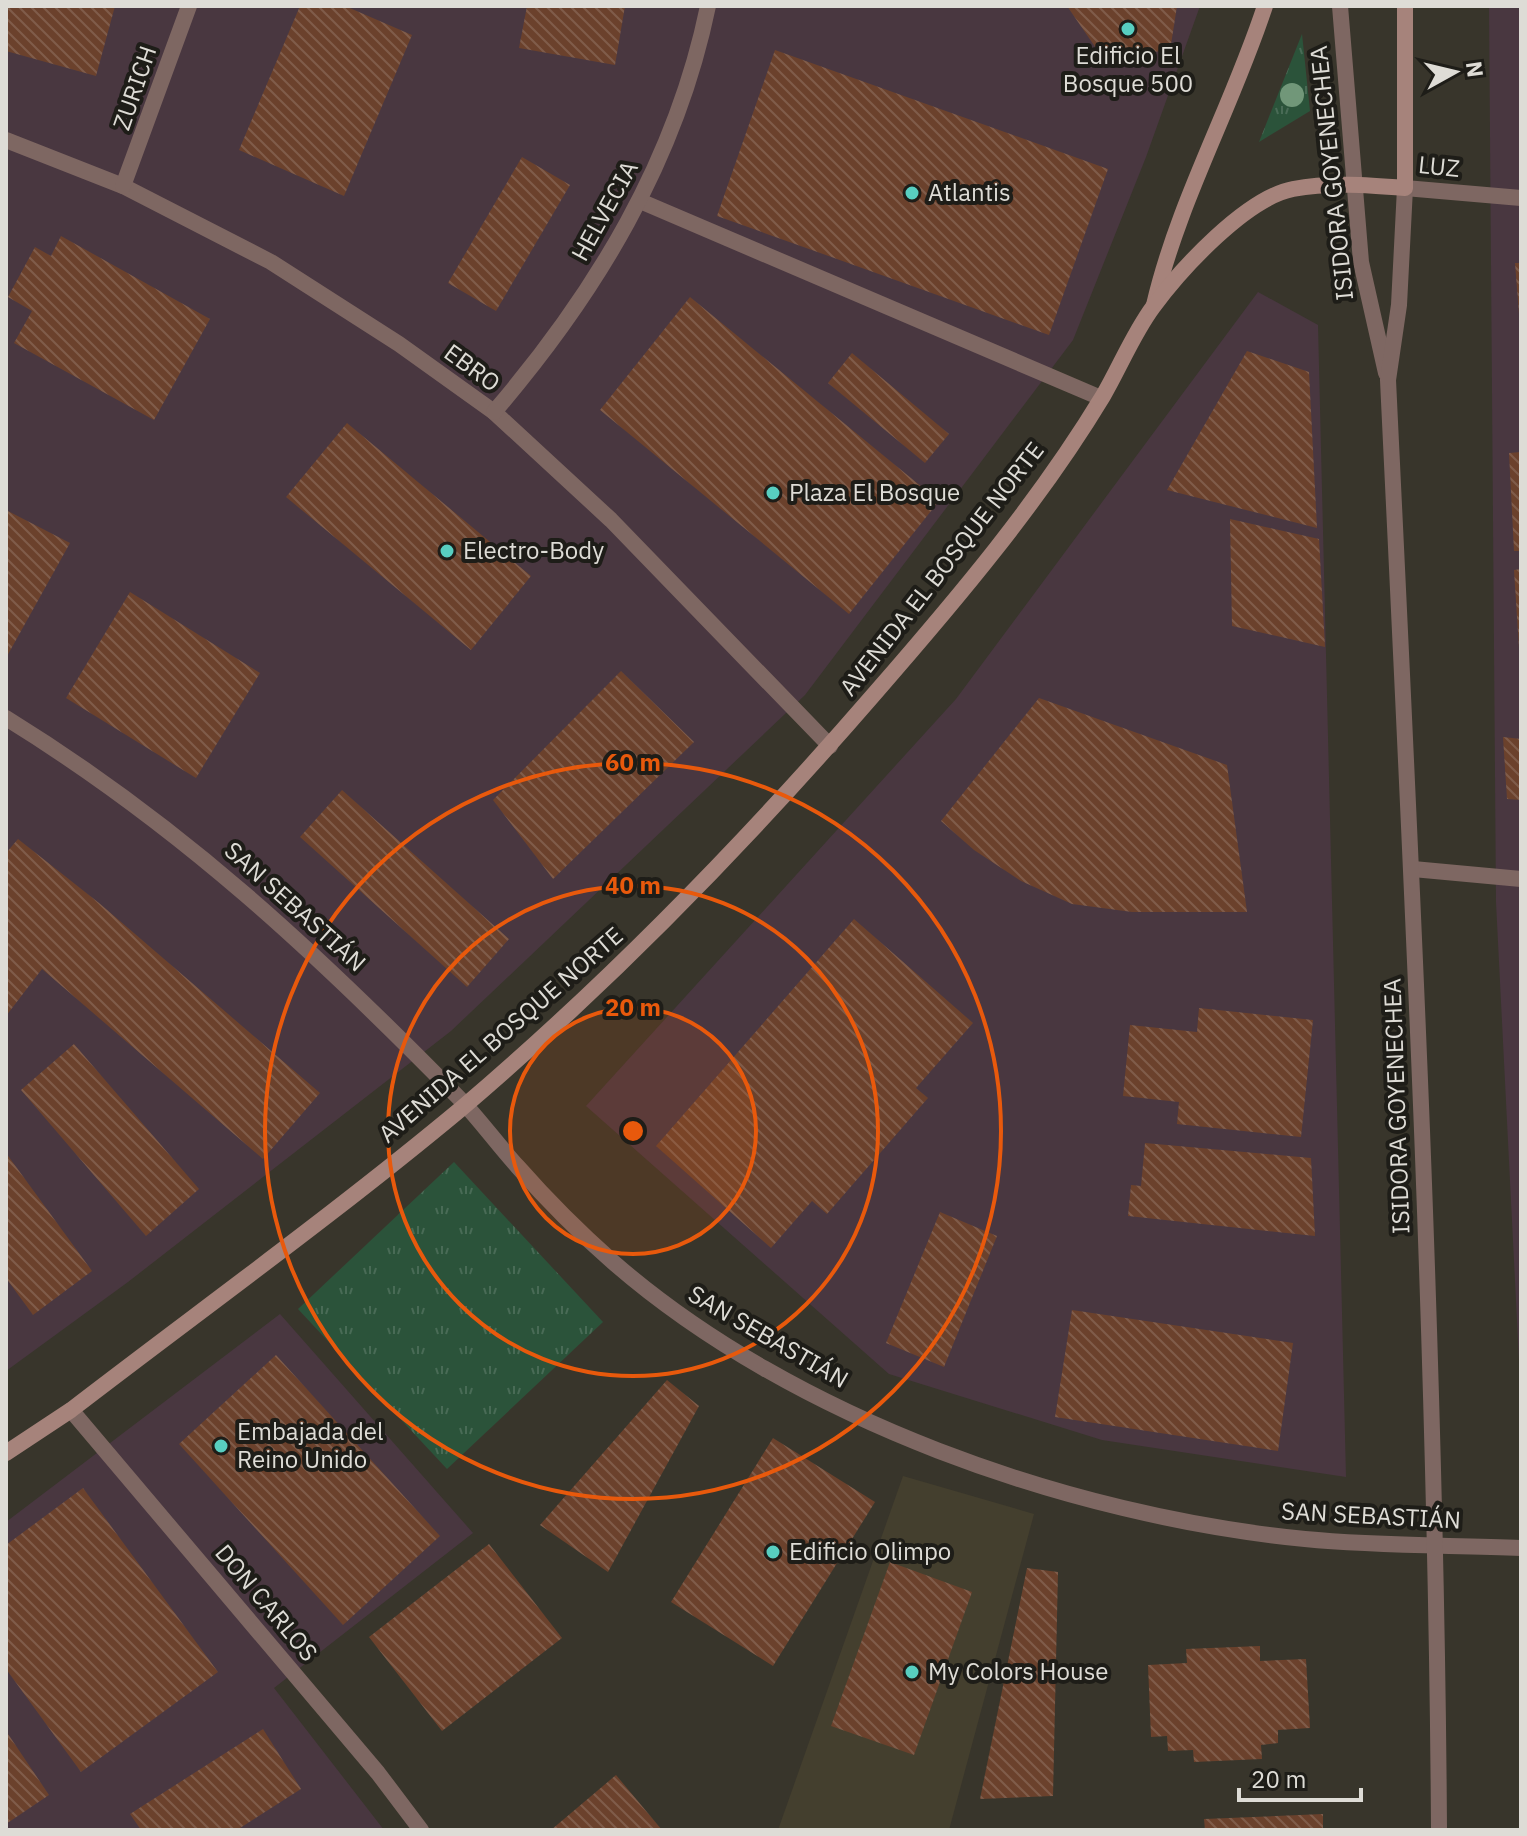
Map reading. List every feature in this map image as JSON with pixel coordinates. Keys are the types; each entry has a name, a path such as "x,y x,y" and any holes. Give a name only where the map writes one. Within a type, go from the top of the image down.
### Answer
{"main road":[{"name":"AVENIDA EL BOSQUE NORTE","path":"1153,307 1175,230 1248,56 1265,6"},
{"name":"ISIDORA GOYENECHEA","path":"1405,6 1405,188"},
{"name":"AVENIDA EL BOSQUE NORTE","path":"6,1453 71,1410 465,1104 622,963 734,850 830,746 983,563 1049,477 1101,398 1153,307 1219,234 1259,202 1292,189 1353,184"},
{"name":"LUZ","path":"1353,184 1405,188"}],"street":[{"name":"ZURICH","path":"123,186 189,6"},
{"name":"HELVECIA","path":"494,412 550,347 610,255 640,201 675,121 708,6"},
{"name":"ISIDORA GOYENECHEA","path":"1340,6 1361,262 1388,380 1413,869 1438,1545 1439,1830"},
{"name":"EBRO","path":"6,140 123,186 271,262 399,344 494,412 611,520 830,746"},
{"name":"ISIDORA GOYENECHEA","path":"1388,380 1399,305 1405,188"},
{"name":"LUZ","path":"1405,188 1521,198"},
{"path":"640,201 1101,398"},
{"name":"SAN SEBASTIÁN","path":"6,718 88,769 244,890 310,949 465,1104 518,1168 586,1237 670,1308 724,1344 811,1392 909,1439 1040,1485 1198,1522 1306,1539 1521,1548"},
{"path":"1413,869 1521,879"},
{"name":"DON CARLOS","path":"71,1410 368,1761 421,1830"}],"shaded area":[{"path":"6,6 1200,6 1146,157 1073,340 805,695 451,1031 128,1282 6,1371"},
{"path":"1489,6 1521,6 1521,1400 1496,902"},
{"path":"1258,292 1318,325 1346,1477 1102,1440 889,1374 586,1106 956,699"},
{"path":"280,1314 473,1533 274,1688 384,1830 6,1830 6,1522"},
{"name":"My Colors House","path":"903,1476 1034,1514 949,1830 778,1830"}],"green space":[{"path":"1302,34 1310,111 1259,142"},
{"path":"454,1162 603,1322 447,1469 298,1309"}],"building":[{"path":"6,6 115,6 96,76 6,51"},
{"path":"300,6 345,6 412,35 344,196 239,150"},
{"path":"527,6 625,6 615,65 519,48"},
{"name":"Edificio El Bosque 500","path":"1067,6 1177,6 1170,51 1100,54"},
{"name":"Atlantis","path":"775,50 1108,169 1049,335 717,216"},
{"path":"522,157 570,185 496,311 448,283"},
{"path":"61,236 210,319 154,420 14,343 32,311 8,297 35,247 51,256"},
{"path":"1515,263 1521,263 1521,314 1519,314"},
{"name":"Plaza El Bosque","path":"690,297 939,501 849,614 600,410"},
{"path":"1247,351 1309,372 1317,528 1167,490"},
{"path":"852,353 949,434 925,463 828,383"},
{"path":"347,423 531,576 471,650 286,497"},
{"path":"1521,452 1521,551 1514,551 1509,453"},
{"path":"6,510 70,543 6,658"},
{"path":"1230,519 1319,539 1325,647 1232,626"},
{"path":"1521,569 1521,648 1519,648 1514,570"},
{"path":"130,592 260,673 196,778 66,698"},
{"path":"621,671 694,742 553,879 493,800"},
{"path":"1039,698 1227,765 1247,912 1132,912 1072,904 1021,881 974,850 941,821"},
{"path":"1503,737 1521,739 1521,800 1507,799"},
{"path":"342,790 509,939 467,987 300,837"},
{"path":"18,839 99,903 320,1093 263,1159 42,969 6,1016 6,853"},
{"path":"854,919 973,1023 916,1088 928,1098 827,1214 812,1201 771,1248 656,1146"},
{"path":"1199,1008 1313,1020 1301,1137 1177,1124 1179,1102 1123,1096 1130,1025 1197,1032"},
{"path":"74,1044 199,1189 146,1236 21,1090"},
{"path":"1145,1143 1311,1158 1315,1236 1128,1216 1131,1185 1141,1186"},
{"path":"6,1153 92,1271 33,1315 6,1278"},
{"path":"940,1212 997,1236 944,1367 886,1343"},
{"path":"1072,1310 1293,1343 1278,1451 1055,1417"},
{"path":"276,1355 440,1536 343,1625 179,1444"},
{"path":"667,1380 699,1406 608,1572 540,1525"},
{"name":"Edificio Olimpo","path":"773,1438 875,1502 773,1666 671,1602"},
{"path":"83,1488 218,1672 81,1772 6,1669 6,1545"},
{"path":"489,1544 562,1638 442,1731 369,1637"},
{"path":"890,1562 972,1592 914,1755 831,1726"},
{"path":"1027,1568 1058,1572 1053,1796 980,1799"},
{"path":"1260,1646 1260,1661 1306,1659 1310,1728 1278,1730 1278,1743 1261,1745 1262,1759 1194,1762 1193,1750 1168,1751 1167,1736 1151,1737 1148,1665 1187,1663 1186,1649"},
{"path":"263,1729 301,1789 237,1830 141,1830 130,1814"},
{"path":"6,1731 49,1795 6,1824"},
{"path":"616,1775 662,1830 551,1830"},
{"path":"1323,1814 1323,1830 1205,1830 1204,1819"}],"place":[{"name":"Edificio El Bosque 500","path":"1128,29"},
{"name":"Atlantis","path":"912,193"},
{"name":"Plaza El Bosque","path":"773,493"},
{"name":"Electro-Body","path":"447,551"},
{"name":"Embajada del Reino Unido","path":"221,1446"},
{"name":"Edificio Olimpo","path":"773,1552"},
{"name":"My Colors House","path":"912,1672"}]}
